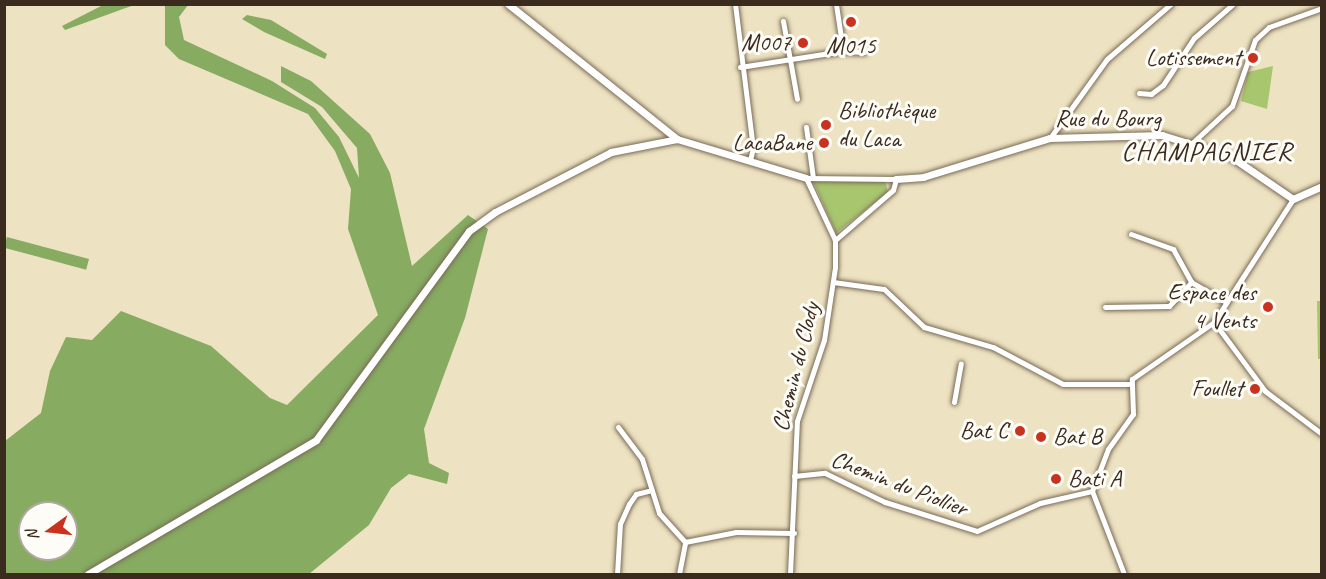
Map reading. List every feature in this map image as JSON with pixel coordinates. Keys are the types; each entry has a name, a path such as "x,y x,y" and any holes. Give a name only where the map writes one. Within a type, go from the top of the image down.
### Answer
{"street":[{"path":"508,4 677,139 810,178 896,179 893,190 835,240 810,178 806,127"},
{"path":"735,4 740,67 753,148 750,160"},
{"path":"836,4 843,51"},
{"path":"1050,138 1107,59 1171,4"},
{"path":"1139,93 1151,94 1163,85 1194,38 1233,4"},
{"path":"1191,144 1232,106 1255,40 1269,27 1322,8"},
{"path":"783,21 797,99"},
{"path":"740,67 843,51 864,52"},
{"name":"Rue du Bourg","path":"896,179 914,179 1050,138 1162,135 1230,156 1293,199"},
{"path":"88,574 316,440 480,221 611,152 677,139"},
{"path":"833,282 884,289 924,327 993,347 1063,384 1129,384 1214,322 1293,199 1322,186"},
{"path":"1131,234 1173,249 1191,282 1226,302"},
{"name":"Chemin du Clody","path":"790,574 794,532 797,421 821,350 833,282 835,240"},
{"path":"1105,307 1169,306 1191,282"},
{"path":"1214,322 1265,391 1322,434"},
{"path":"954,402 961,364"},
{"path":"1124,574 1092,491 1108,450 1133,414 1129,384"},
{"path":"618,427 642,459 659,513 685,542"},
{"name":"Chemin du Piollier","path":"794,476 825,473 885,502 977,531 1040,503 1092,491"},
{"path":"617,574 620,524 636,494 652,490"},
{"path":"685,542 718,533 794,532"},
{"path":"679,574 685,542"}],"green space":[{"path":"103,5 134,5 65,30 62,26"},
{"path":"188,5 179,17 184,40 272,81 315,108 339,137 359,178 357,148 322,107 281,82 281,66 311,81 370,134 390,173 412,266 468,215 488,229 465,318 424,429 429,463 449,473 447,484 409,474 391,488 369,525 309,574 5,574 5,441 41,413 50,371 66,337 92,340 121,311 211,346 270,398 287,405 378,315 348,229 351,189 335,151 308,114 179,59 165,45 165,6"},
{"path":"247,15 271,20 327,54 325,59 264,32 242,19"},
{"path":"1273,66 1267,109 1241,101 1248,72"},
{"path":"813,181 885,181 888,192 836,233"},
{"path":"7,237 89,259 86,270 4,248"},
{"path":"1317,301 1321,301 1321,359 1318,359"}],"place":[{"name":"M015","path":"851,22"},
{"name":"M007","path":"803,43"},
{"name":"Lotissement","path":"1253,58"},
{"name":"Bibliothèque du Laca","path":"826,125"},
{"name":"LacaBane","path":"824,143"},
{"name":"Espace des 4 Vents","path":"1268,307"},
{"name":"Foullet","path":"1255,389"},
{"name":"Bat C","path":"1020,431"},
{"name":"Bat B","path":"1041,437"},
{"name":"Bati A","path":"1056,479"}],"district":[{"name":"CHAMPAGNIER","path":"1207,152"}]}
